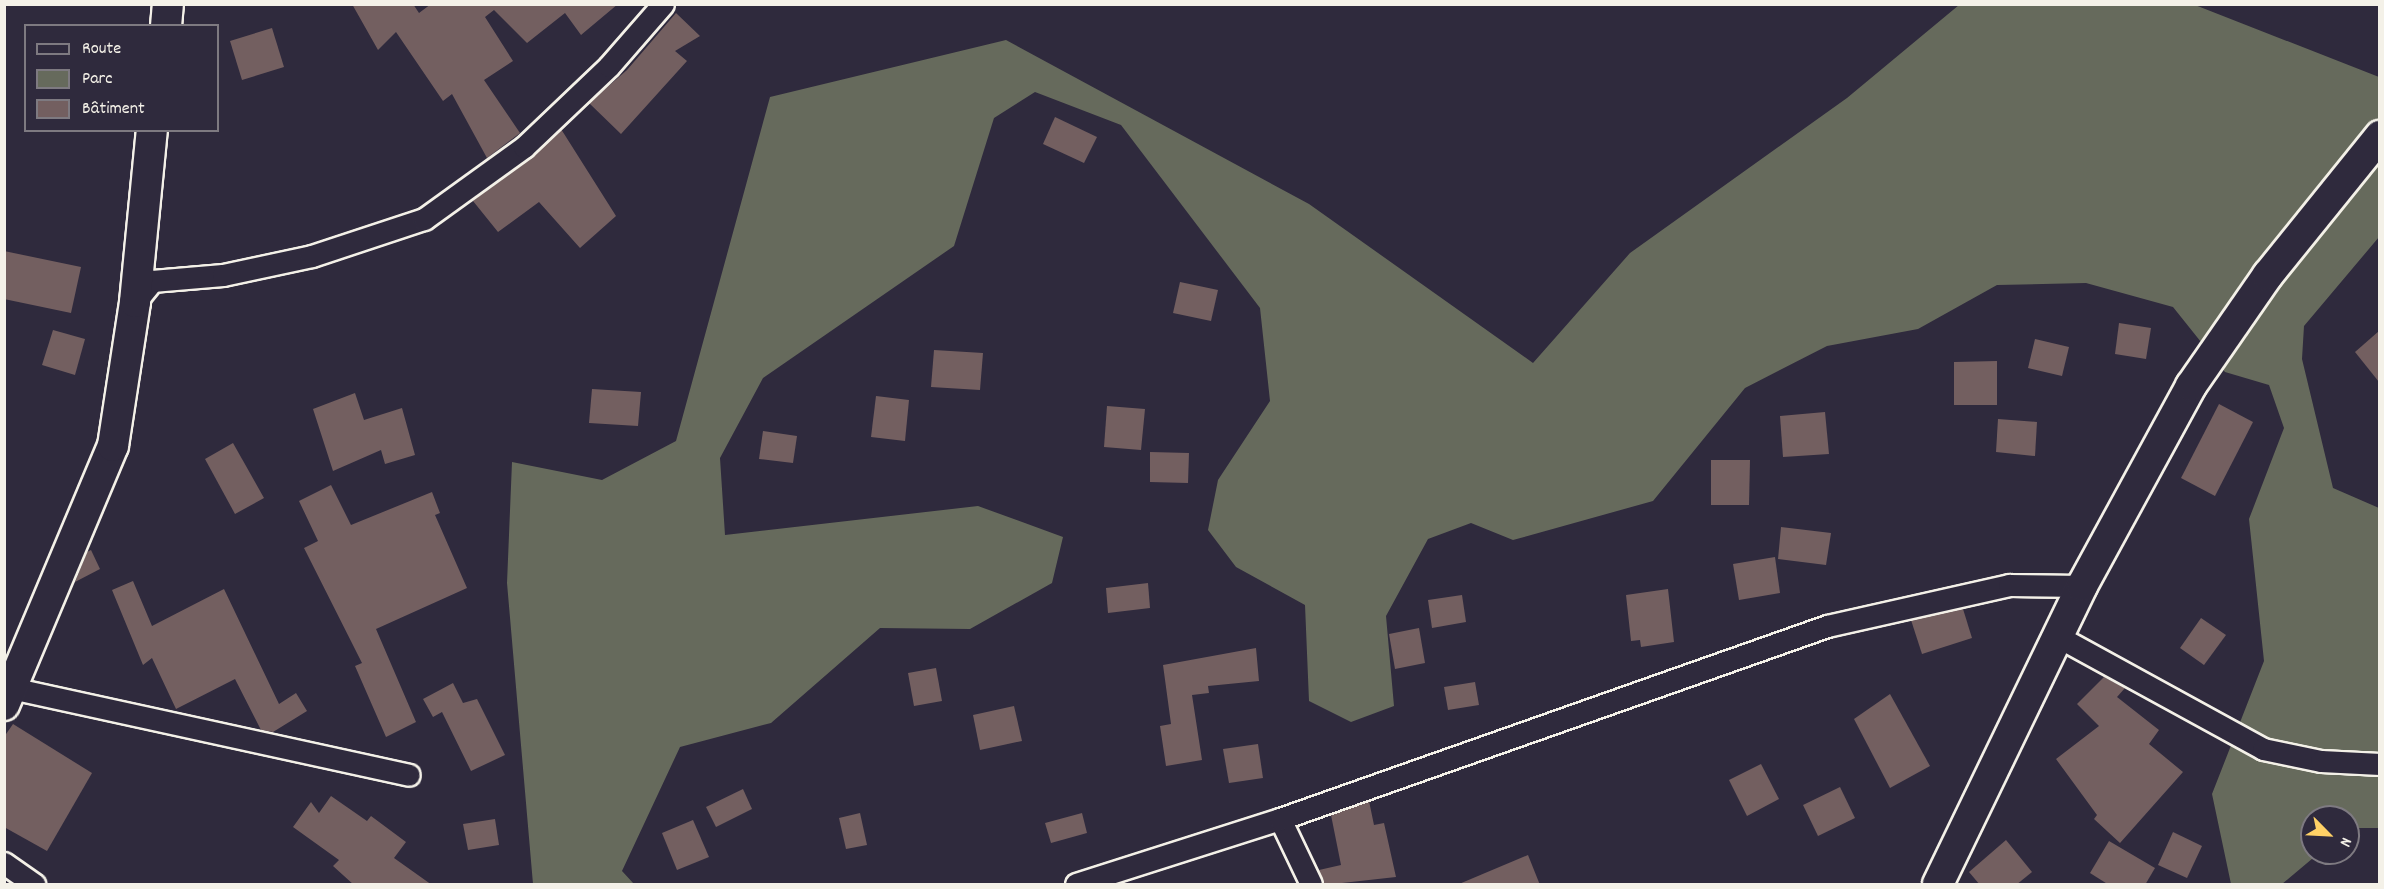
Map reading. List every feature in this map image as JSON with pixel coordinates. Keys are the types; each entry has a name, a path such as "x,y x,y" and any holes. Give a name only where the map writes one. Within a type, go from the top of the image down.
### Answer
{"street":[{"path":"166,24 168,4"},
{"path":"135,302 152,281 223,275 312,256 424,219 524,147 609,66 663,4"},
{"path":"153,132 135,302 113,446 10,679 409,775"},
{"path":"1938,885 2082,586 2224,334 2379,136"},
{"path":"1076,885 1280,819 1827,626 2009,585 2082,586"},
{"path":"2057,636 2263,749 2321,761 2379,764"},
{"path":"1280,819 1311,885"},
{"path":"4,863 34,885"}],"green space":[{"path":"1959,5 2195,5 2379,77 2379,237 2304,326 2302,359 2333,488 2379,508 2379,828 2360,828 2360,805 2300,805 2300,865 2305,865 2282,884 2231,884 2212,794 2264,661 2249,519 2284,428 2269,385 2225,372 2173,307 2086,283 1997,285 1918,329 1827,346 1745,388 1653,501 1513,540 1471,523 1428,539 1386,616 1394,706 1351,722 1309,701 1305,605 1236,567 1208,530 1218,480 1270,401 1260,308 1121,125 1035,92 994,118 954,246 763,378 720,458 725,535 978,506 1063,537 1052,583 970,629 880,628 771,723 680,747 622,871 634,884 533,884 507,583 512,462 602,480 676,441 770,97 1006,40 1309,204 1533,363 1630,253 1847,98"}],"building":[{"path":"352,4 413,4 419,13 431,4 618,4 581,35 565,13 527,43 494,10 485,17 513,61 484,80 520,133 487,158 452,94 443,101 396,32 378,50"},
{"path":"676,13 700,36 675,51 687,61 621,134 589,103 627,70"},
{"path":"272,28 284,67 242,80 230,41"},
{"path":"1055,117 1097,137 1084,163 1043,144"},
{"path":"561,129 616,216 580,248 539,202 498,232 473,201"},
{"path":"4,251 81,267 71,313 4,299"},
{"path":"1180,282 1218,290 1211,321 1173,313"},
{"path":"2119,323 2151,328 2146,359 2115,354"},
{"path":"53,330 85,339 75,375 42,365"},
{"path":"2379,331 2379,382 2355,352"},
{"path":"2035,339 2069,347 2062,376 2028,368"},
{"path":"934,350 983,353 980,390 931,387"},
{"path":"1997,361 1997,405 1954,405 1954,362"},
{"path":"592,389 641,392 638,426 589,423"},
{"path":"355,393 364,420 402,408 415,455 385,464 381,450 333,471 313,409"},
{"path":"876,396 909,400 905,441 871,437"},
{"path":"2219,404 2253,422 2215,496 2181,478"},
{"path":"1107,406 1145,409 1141,450 1104,447"},
{"path":"1825,412 1829,454 1783,457 1780,416"},
{"path":"1998,419 2037,422 2035,456 1996,452"},
{"path":"763,431 797,436 793,463 759,459"},
{"path":"233,443 264,498 235,514 205,459"},
{"path":"1150,452 1189,453 1188,483 1150,482"},
{"path":"1711,460 1750,460 1749,505 1711,505"},
{"path":"331,485 351,525 432,492 440,513 435,515 467,588 376,629 416,722 386,737 355,666 362,663 304,548 318,541 299,501"},
{"path":"1781,527 1831,533 1826,565 1778,559"},
{"path":"91,550 100,569 75,582 87,552"},
{"path":"1775,557 1780,593 1739,600 1733,564"},
{"path":"133,581 152,626 224,589 279,704 296,693 307,711 273,732 261,730 235,679 176,709 152,658 143,665 112,590"},
{"path":"1148,583 1150,608 1108,613 1106,588"},
{"path":"1668,589 1674,642 1641,647 1640,640 1631,641 1626,595"},
{"path":"1462,595 1466,622 1432,628 1428,600"},
{"path":"1963,609 1972,638 1922,654 1911,620"},
{"path":"2201,618 2226,635 2204,665 2180,648"},
{"path":"1419,628 1425,663 1395,669 1389,634"},
{"path":"1256,648 1259,681 1208,686 1209,693 1192,695 1202,760 1166,766 1160,726 1171,724 1163,665"},
{"path":"936,668 942,701 914,706 908,673"},
{"path":"2104,677 2125,688 2117,697 2159,730 2149,744 2183,772 2120,843 2094,819 2097,815 2056,759 2099,726 2077,704"},
{"path":"1475,682 1479,705 1448,710 1444,687"},
{"path":"453,683 463,703 477,699 505,755 471,771 442,712 433,717 423,699"},
{"path":"1890,694 1930,766 1890,788 1854,719"},
{"path":"1014,706 1022,741 980,750 973,715"},
{"path":"13,724 92,773 47,851 4,827 4,737"},
{"path":"1258,744 1263,778 1229,783 1223,749"},
{"path":"1761,764 1779,799 1747,816 1729,780"},
{"path":"1840,787 1855,818 1818,836 1803,805"},
{"path":"743,789 752,809 716,827 706,807"},
{"path":"331,796 367,821 371,816 406,842 394,858 432,885 354,885 333,866 339,860 293,827 311,802 319,813"},
{"path":"1369,801 1374,825 1384,823 1396,877 1324,885 1319,870 1341,865 1331,815"},
{"path":"860,813 867,845 846,849 839,818"},
{"path":"1082,813 1087,833 1051,843 1045,823"},
{"path":"495,819 499,845 468,850 463,824"},
{"path":"693,820 709,857 677,870 662,833"},
{"path":"2173,832 2202,846 2187,878 2158,865"},
{"path":"2006,840 2032,872 2016,885 1980,885 1969,872"},
{"path":"2109,841 2155,868 2145,885 2109,885 2090,873"},
{"path":"1528,855 1540,885 1459,885 1459,884"}]}
